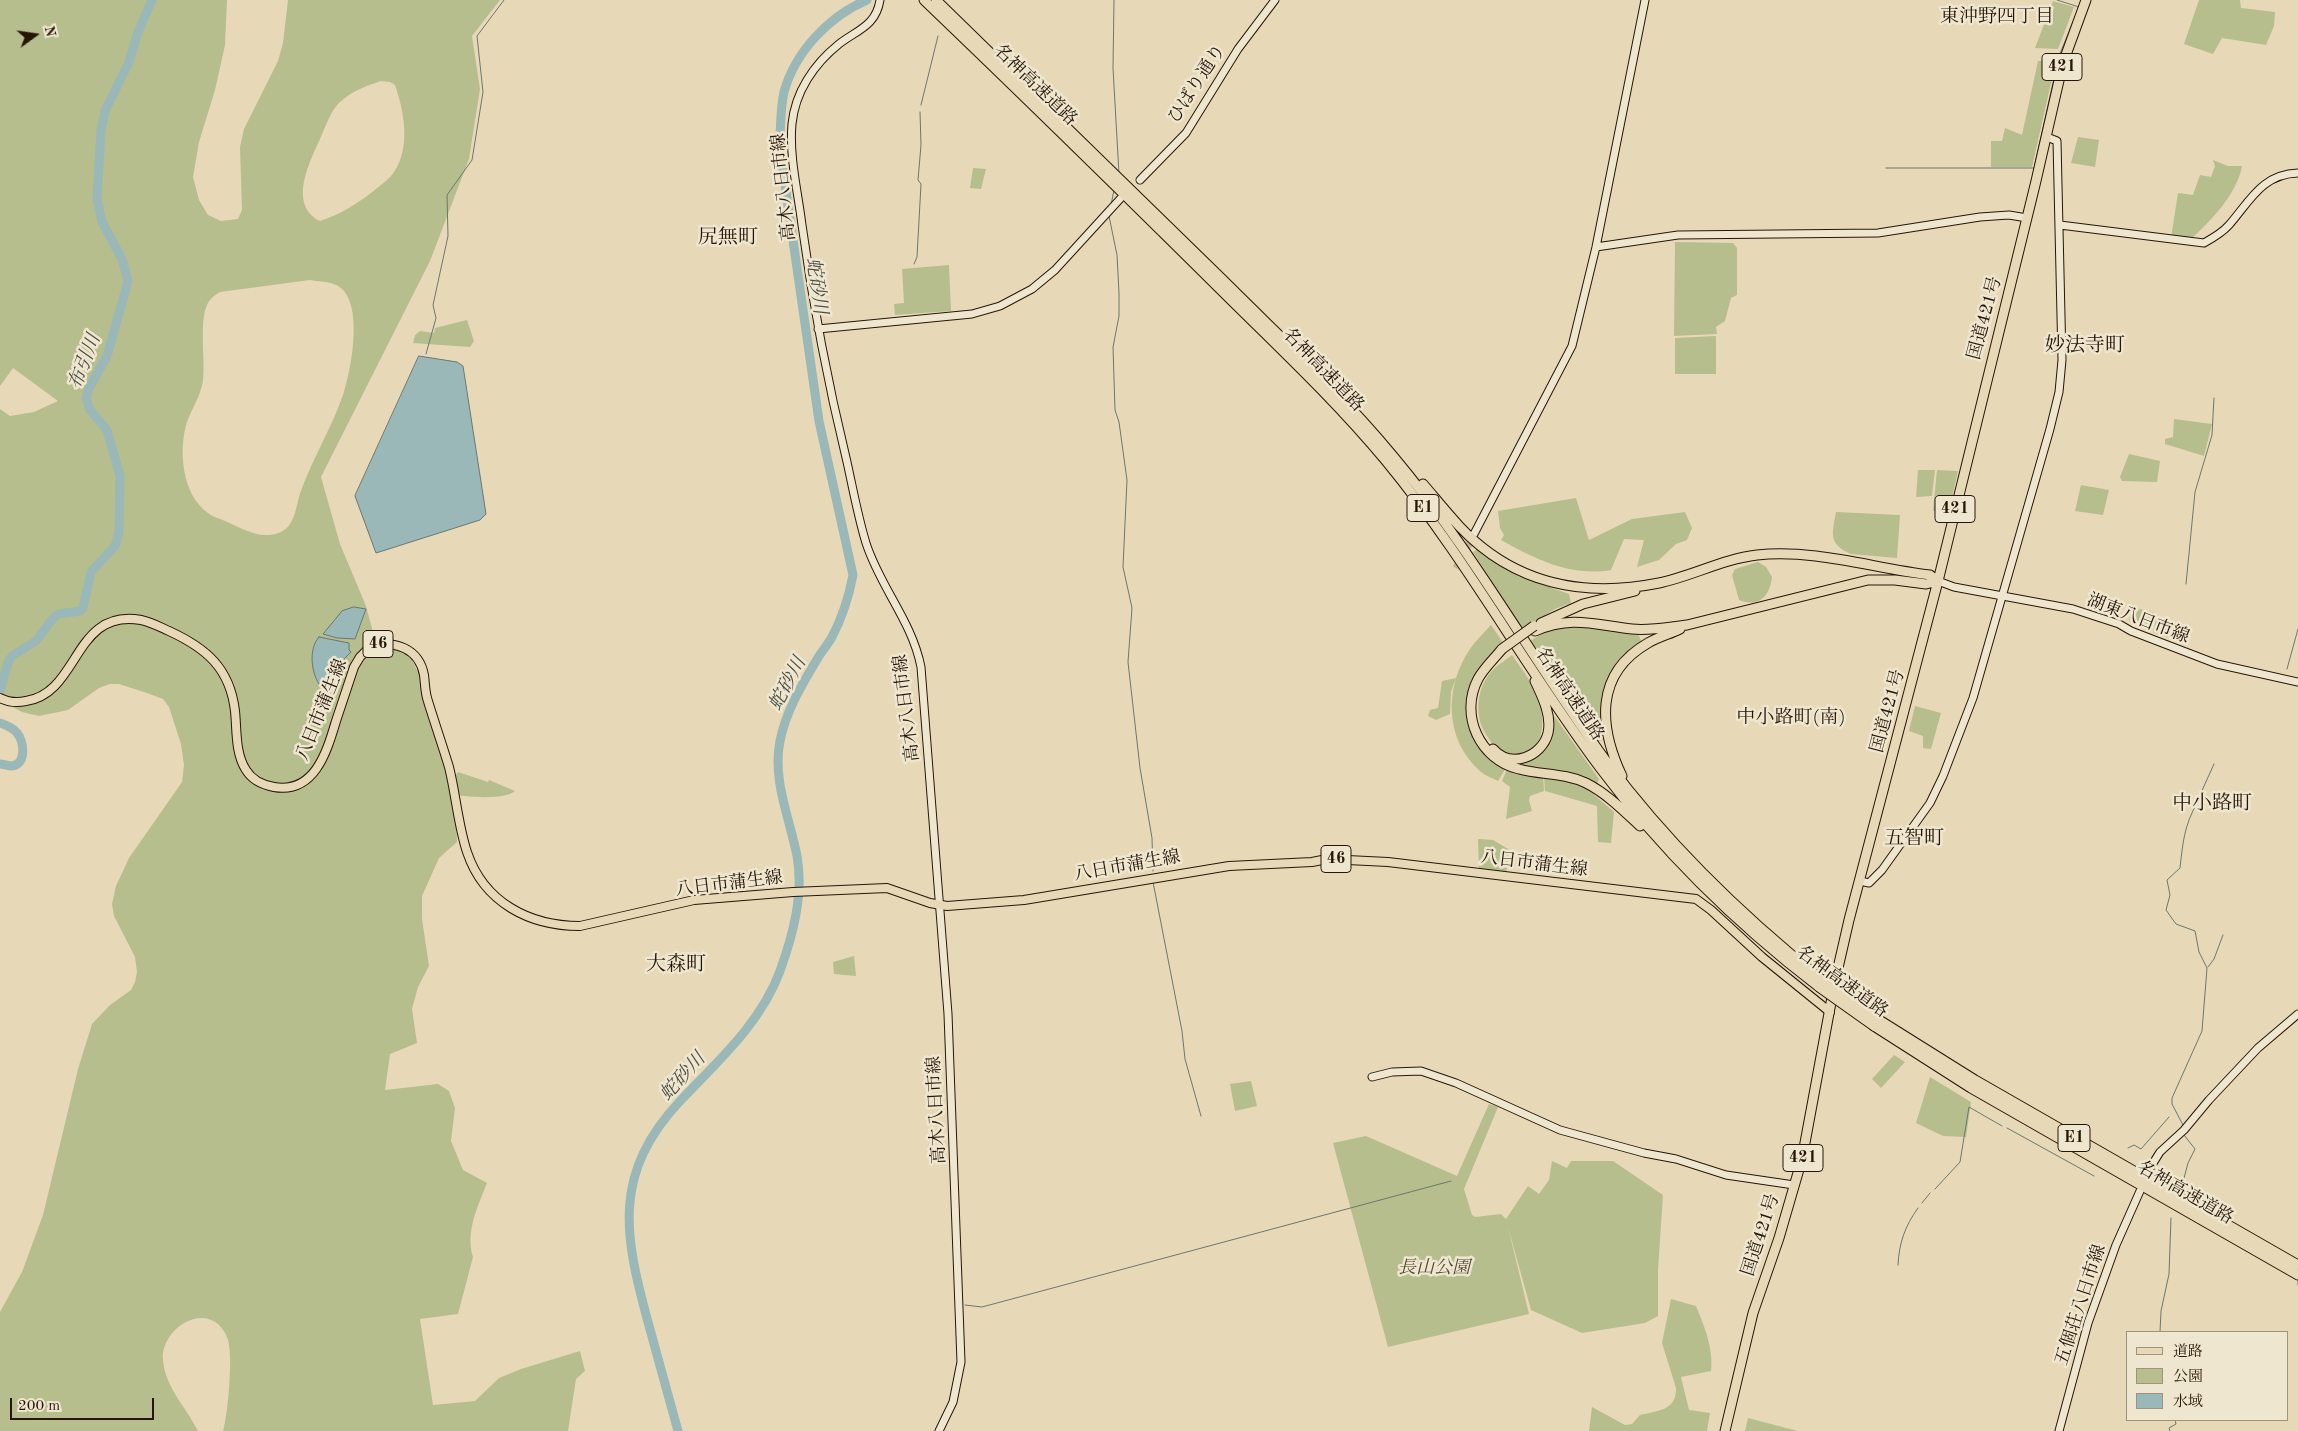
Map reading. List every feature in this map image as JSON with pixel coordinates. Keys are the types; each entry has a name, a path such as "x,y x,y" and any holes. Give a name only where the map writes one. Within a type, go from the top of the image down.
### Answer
{"highway":[{"name":"名神高速道路","path":"924,0 960,28"},
{"name":"名神高速道路","path":"936,0 960,28 1293,362 1368,440 1448,542 1600,768 1630,807 1684,869 1722,906 1820,983 1875,1022 2273,1256 2298,1275"},
{"name":"国道421号","path":"1725,1431 1753,1314 1779,1238 1802,1159 1847,929 1938,581 2047,137 2063,63 2086,0"},
{"name":"名神高速道路","path":"990,58 1338,395 1393,456 1440,516 1554,687 1629,790 1664,832 1730,899 1820,983"},
{"path":"1338,395 1415,475 1461,528 1483,548 1506,563 1535,578 1589,589 1623,588 1659,583"},
{"path":"1722,906 1682,871 1634,820 1586,783 1567,776 1519,769 1506,765 1493,757 1482,744 1474,729 1470,712 1472,696 1478,680 1503,652 1535,628 1583,604 1738,560 1781,554 1811,554 1930,575 1938,581"},
{"path":"1535,628 1567,621 1583,621 1634,629 1687,625 1868,580 1895,580 1926,584 1938,581"},
{"path":"1629,790 1607,738 1604,718 1607,698 1613,680 1624,664 1636,652 1647,644 1687,625"},
{"path":"1503,652 1482,681 1476,696 1475,712 1478,727 1485,741 1496,753 1518,759 1529,756 1537,751 1543,744 1548,732 1548,718 1544,704 1526,659"},
{"name":"名神高速道路","path":"2273,1256 2298,1266"}],"main road":[{"name":"八日市蒲生線","path":"0,698 21,702 36,699 47,694 89,638 101,626 118,619 142,620 188,640 209,655 223,672 230,688 235,711 238,746 246,770 254,780 268,786 288,787 307,780 318,768 329,744 354,666 360,657 372,645 397,644 412,654 424,674 424,688 449,767 468,853 475,870 495,896 516,912 534,920 562,926 580,926 694,900 793,892 887,888 940,906 1024,900 1229,866 1312,862 1327,859 1388,862 1696,900 1711,910 1762,957 1830,1012"}],"street":[{"name":"高木八日市線","path":"880,0 874,20 838,45 812,71 800,94 792,123 794,162 818,329 832,402 866,544 881,579 908,626 918,650 923,690 940,906 952,1102 961,1362 953,1402 940,1431"},
{"name":"ひばり通り","path":"1140,180 1186,133 1238,49 1275,0"},
{"path":"1474,534 1569,355 1580,322 1645,0"},
{"path":"1860,881 1869,883 1882,870 1930,803 1943,776 1973,698 2058,392 2062,360 2057,141 2047,137"},
{"path":"2060,225 2204,243 2222,232 2260,187 2273,178 2298,173"},
{"path":"818,329 972,314 1000,306 1032,289 1056,270 1120,199"},
{"path":"1596,246 1678,235 1878,233 1980,217 2009,215 2027,218"},
{"name":"湖東八日市線","path":"1938,581 1954,587 2073,609 2119,624 2131,631 2216,664 2298,682"},
{"path":"2150,1168 2160,1152 2185,1128 2258,1048 2298,1014"},
{"path":"1372,1077 1392,1072 1421,1070 1456,1082 1560,1130 1644,1153 1676,1159 1726,1174 1794,1185"},
{"name":"五個荘八日市線","path":"2059,1431 2088,1323 2116,1245 2140,1191"}],"green space":[{"path":"0,0 227,0 225,45 215,90 199,142 193,177 199,200 208,215 221,221 238,219 242,210 240,147 244,129 278,61 283,43 288,0 500,0 472,36 480,89 469,159 430,261 321,477 340,544 366,606 374,636 387,645 404,651 411,658 419,675 430,714 449,767 456,817 457,842 439,858 422,896 422,919 429,966 418,987 412,1009 417,1043 390,1054 385,1090 438,1084 449,1091 455,1108 451,1141 463,1170 487,1183 474,1219 471,1238 473,1257 458,1314 420,1319 433,1405 475,1401 499,1378 521,1369 580,1351 585,1371 576,1379 568,1431 223,1431 229,1386 230,1359 228,1340 218,1324 209,1319 199,1318 190,1320 173,1332 167,1341 163,1360 172,1388 198,1431 0,1431 0,1312 22,1272 43,1215 78,1069 92,1024 110,1005 131,990 135,982 137,972 135,957 114,916 112,904 116,886 129,858 182,782 184,765 181,744 169,707 163,699 147,693 119,684 110,684 99,688 68,710 39,716 22,712 5,703 0,696 0,409 10,416 34,412 58,401 13,368 0,386","holes":["381,81 390,82 395,85 401,106 404,140 403,152 399,162 389,178 359,202 334,216 320,221 310,214 305,205 304,183 307,171 331,114 340,102 354,92","310,280 328,282 337,285 344,291 353,313 352,357 339,407 307,476 290,524 283,531 262,535 245,530 208,513 192,495 184,471 184,433 203,380 204,314 211,299 220,292"]},
{"path":"2199,0 2240,0 2241,8 2275,12 2274,26 2266,45 2222,38 2213,54 2184,44"},
{"path":"2053,1 2074,7 2058,49 2035,48"},
{"path":"2038,61 2056,61 2032,167 1991,167 1991,141 2002,141 2005,128 2022,135"},
{"path":"2078,137 2099,140 2095,167 2071,163"},
{"path":"2213,160 2228,166 2242,166 2235,187 2214,216 2190,240 2171,238 2178,193 2193,195 2200,175 2211,177 2215,166"},
{"path":"973,168 986,169 981,189 970,188"},
{"path":"1675,242 1733,243 1737,248 1737,295 1731,298 1725,321 1716,327 1717,334 1674,336"},
{"path":"949,265 951,311 895,315 894,304 904,303 902,269"},
{"path":"467,320 474,341 470,347 413,343 415,335 420,331 434,333 435,328"},
{"path":"1716,336 1716,374 1675,374 1675,338"},
{"path":"2174,419 2212,424 2204,456 2165,444 2165,439 2173,437"},
{"path":"2129,454 2160,461 2157,482 2122,481 2120,477"},
{"path":"1918,470 1935,470 1932,496 1916,497"},
{"path":"1937,470 1958,471 1949,511 1933,511"},
{"path":"2081,485 2109,490 2103,515 2075,511"},
{"path":"1576,498 1589,540 1632,519 1685,512 1692,528 1687,540 1676,544 1659,560 1637,567 1644,540 1624,539 1611,570 1596,572 1568,569 1554,565 1527,554 1501,540 1504,535 1500,528 1498,511"},
{"path":"1836,512 1900,515 1897,558 1851,554 1838,546 1833,537"},
{"path":"1478,549 1518,576 1569,594 1571,603 1555,609 1523,629 1473,552"},
{"path":"1758,562 1766,567 1772,577 1769,590 1758,601 1746,602 1739,600 1732,575 1735,569"},
{"path":"2132,607 2156,613 2152,628 2129,620"},
{"path":"2156,618 2181,624 2181,629 2187,633 2184,643 2153,632"},
{"path":"1491,625 1504,644 1478,675 1470,725 1477,744 1488,756 1506,768 1498,781 1481,772 1469,759 1460,745 1454,729 1452,713 1452,696 1461,664 1472,646"},
{"path":"1571,626 1638,634 1642,642 1620,659 1607,684 1602,711 1604,739 1598,742 1530,641 1552,628"},
{"path":"1512,655 1536,691 1542,720 1538,742 1533,750 1525,755 1515,756 1502,752 1492,744 1482,726 1478,710 1480,693 1486,678 1496,667"},
{"path":"1456,678 1451,692 1450,714 1436,720 1428,716 1430,710 1438,708 1442,681"},
{"path":"1915,706 1941,713 1931,749 1923,748 1923,736 1909,731"},
{"path":"1555,717 1599,779 1597,784 1578,776 1523,767 1523,763 1537,756 1541,751 1546,740 1551,718"},
{"path":"1507,769 1543,776 1544,791 1530,796 1529,800 1532,811 1506,819 1510,787 1502,781"},
{"path":"458,772 488,782 489,780 515,791 495,797 456,795 453,778"},
{"path":"1544,777 1567,780 1584,786 1614,812 1611,843 1598,842 1597,806 1545,791"},
{"path":"1478,839 1493,840 1510,850 1506,874 1479,872"},
{"path":"854,956 856,976 834,974 833,962"},
{"path":"1894,1055 1905,1062 1881,1088 1872,1079"},
{"path":"1930,1077 1971,1102 1966,1137 1943,1136 1916,1123"},
{"path":"1251,1081 1257,1106 1235,1111 1230,1084"},
{"name":"長山公園","path":"1489,1104 1498,1107 1464,1189 1472,1215 1475,1217 1501,1214 1506,1219 1528,1186 1539,1194 1549,1180 1552,1161 1567,1168 1571,1161 1613,1161 1663,1195 1658,1270 1658,1316 1645,1323 1582,1333 1531,1310 1508,1227 1529,1314 1388,1347 1333,1143 1366,1136 1457,1176"},
{"path":"1671,1299 1696,1306 1708,1338 1712,1363 1711,1371 1681,1377 1689,1410 1710,1413 1707,1431 1589,1431 1592,1407 1625,1425 1632,1424 1640,1415 1664,1409 1673,1401 1676,1388 1662,1343"},
{"path":"1748,1418 1798,1431 1745,1431"}],"water":[{"path":"419,356 457,362 463,366 486,514 480,520 376,553 355,496"},
{"path":"354,607 366,609 355,639 337,638 323,634 342,611"},
{"path":"319,637 349,643 349,650 351,652 344,659 345,662 332,674 330,684 321,687 315,675 312,662 313,648"}],"waterway":[{"name":"布引川","path":"0,691 8,662 12,656 36,641 54,617 59,614 80,611 83,608 91,572 115,546 119,532 120,476 107,430 90,410 86,398 89,388 107,356 128,281 122,259 102,222 97,199 101,130 105,111 129,62 138,32 152,0"},
{"path":"426,354 436,318 433,305 448,236 447,195 472,160 483,92 477,36 504,0"},
{"name":"蛇砂川","path":"678,1431 633,1260 630,1205 634,1179 643,1153 659,1127 681,1100 724,1056 762,1008 780,971 796,914 799,870 780,785 778,770 780,741 786,718 796,697 839,622 853,575 819,421 780,150 781,114 784,92 789,77 805,50 827,26 853,7 867,0"},
{"path":"1114,0 1113,68 1119,174"},
{"path":"1886,168 2034,168 2059,56 2079,7 2057,0"},
{"path":"921,105 938,36"},
{"path":"914,264 917,257 921,184 918,180 921,145 920,112"},
{"path":"1111,205 1114,190"},
{"path":"1109,216 1117,255 1119,293 1119,316 1113,347 1115,410 1119,422 1127,480 1123,567 1132,608 1128,662 1140,768 1152,838 1153,871"},
{"path":"2186,584 2195,492 2212,435 2214,398"},
{"path":"2287,669 2298,629"},
{"name":"布引川","path":"0,723 17,733 23,752 17,764 12,766 0,764"},
{"path":"2200,795 2214,764"},
{"path":"2183,1125 2172,1104 2172,1098 2202,1031 2207,968 2199,952 2195,931 2176,924 2166,910 2170,895 2167,880 2180,868 2183,842 2197,803"},
{"path":"1153,882 1182,1031 1185,1059 1201,1116"},
{"path":"2208,967 2214,959 2223,935"},
{"path":"1935,1189 1960,1162 1969,1107 2002,1126"},
{"path":"2128,1148 2134,1145 2141,1149 2169,1117"},
{"path":"2007,1128 2094,1176"},
{"path":"2183,1182 2188,1163 2195,1149 2184,1135"},
{"path":"965,1305 982,1307 1451,1181"},
{"path":"1922,1203 1930,1193"},
{"path":"1898,1265 1904,1235 1918,1208"},
{"path":"2160,1331 2161,1311 2169,1274 2171,1218"},
{"path":"2298,1278 2298,1285"},
{"path":"2170,1431 2169,1428 2176,1424 2175,1421"}],"tunnel":[{"path":"1456,568 1474,535"}],"district":[{"name":"東沖野四丁目","path":"1997,17"},
{"name":"尻無町","path":"728,238"},
{"name":"妙法寺町","path":"2085,346"},
{"name":"中小路町(南)","path":"1791,718"},
{"name":"中小路町","path":"2212,804"},
{"name":"五智町","path":"1914,839"},
{"name":"大森町","path":"676,965"}]}
